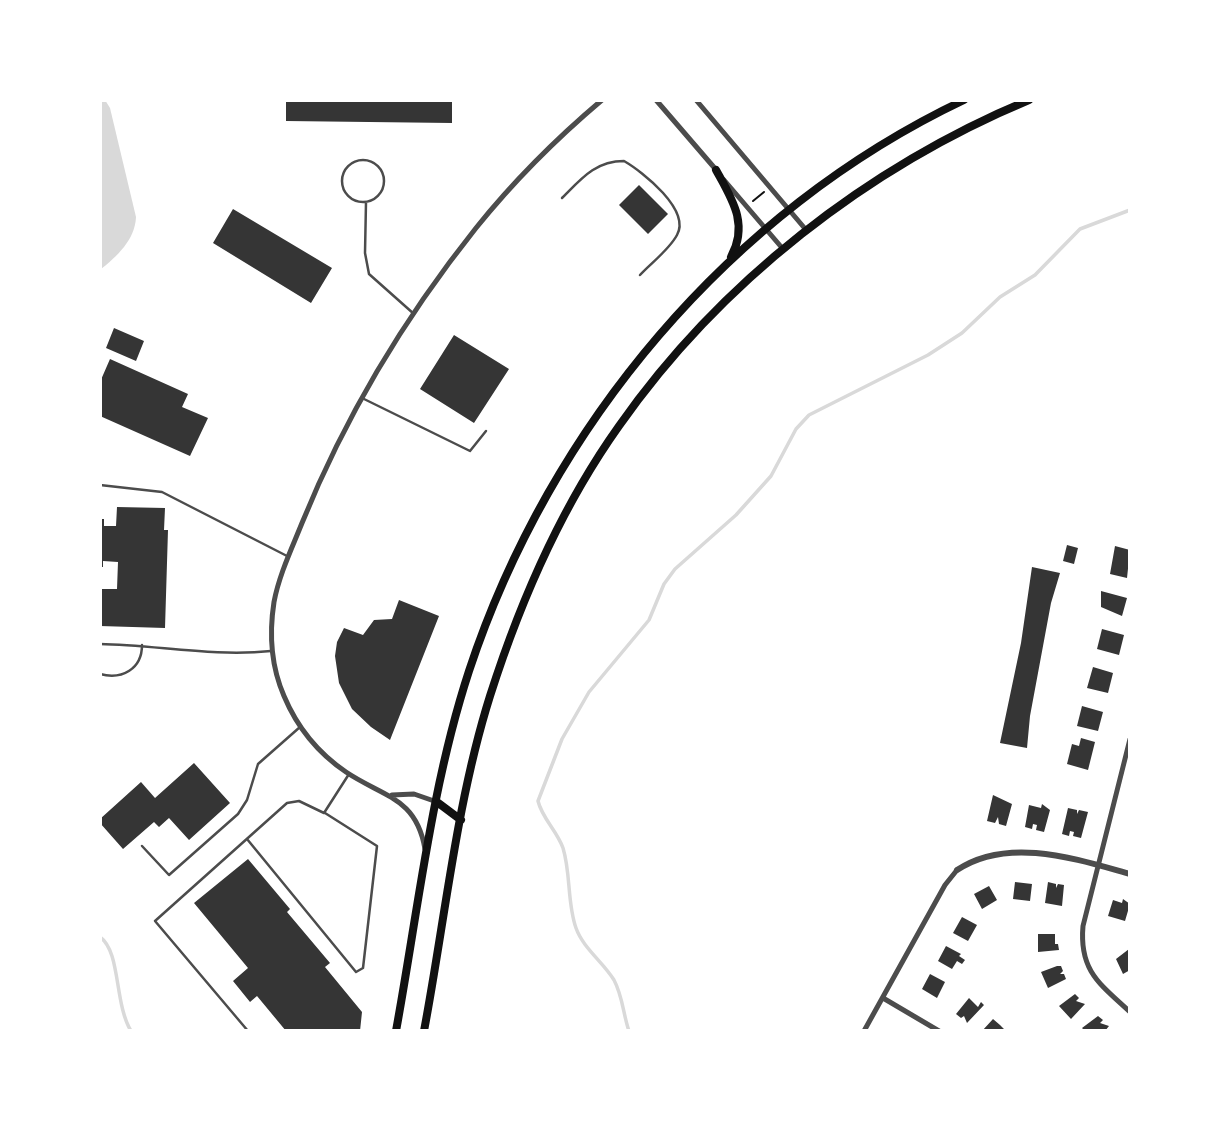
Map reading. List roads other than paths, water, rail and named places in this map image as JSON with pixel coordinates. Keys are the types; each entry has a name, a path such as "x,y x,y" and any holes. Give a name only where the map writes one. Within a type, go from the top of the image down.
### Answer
{"main road":[{"path":"396,1031 437,802 473,660 505,577 548,491 623,379 689,302 728,263 789,209 877,148 964,100"},
{"path":"424,1031 461,820 480,732 513,631 543,560 593,466 620,424 672,360 739,289 783,249 850,198 926,150 1029,100"},
{"path":"716,170 739,214 737,243 728,263"},
{"path":"437,802 461,820"}],"street":[{"path":"426,859 419,826 413,816 392,795 349,774 318,749 300,727 282,691 272,651 275,600 289,556 322,473 362,398 414,314 478,226 565,131 602,100"},
{"path":"656,100 783,249"},
{"path":"696,100 807,231"},
{"path":"1130,739 1083,926 1083,958 1095,979 1130,1012"},
{"path":"392,795 414,794 437,802"},
{"path":"864,1031 945,886 957,870 971,860 1003,852 1021,852 1098,865 1130,874"},
{"path":"883,998 940,1031"}],"lane":[{"path":"363,160 376,164 384,179 380,193 366,202 352,199 343,185 346,169 363,160"},
{"path":"562,198 590,170 605,163 624,161 669,200 679,216 677,236 640,275"},
{"path":"366,202 365,253 369,274 414,314"},
{"path":"362,398 470,451 486,431"},
{"path":"100,485 162,492 289,556"},
{"path":"100,643 223,655 272,651"},
{"path":"100,674 117,676 134,668 142,654 142,645"},
{"path":"142,846 169,875 238,814 247,800 258,764 300,727"},
{"path":"324,813 349,774"},
{"path":"247,839 356,972 363,968 377,846 299,801 287,803 155,921 248,1031"}],"waterway":[{"path":"629,1031 614,980 583,942 576,928 563,848 538,801 562,739 589,692 649,620 664,584 675,569 736,515 771,476 796,429 809,415 928,355 962,333 1000,297 1035,275 1080,229 1130,210"},
{"path":"100,937 107,944 115,966 122,1007 131,1031"}]}
